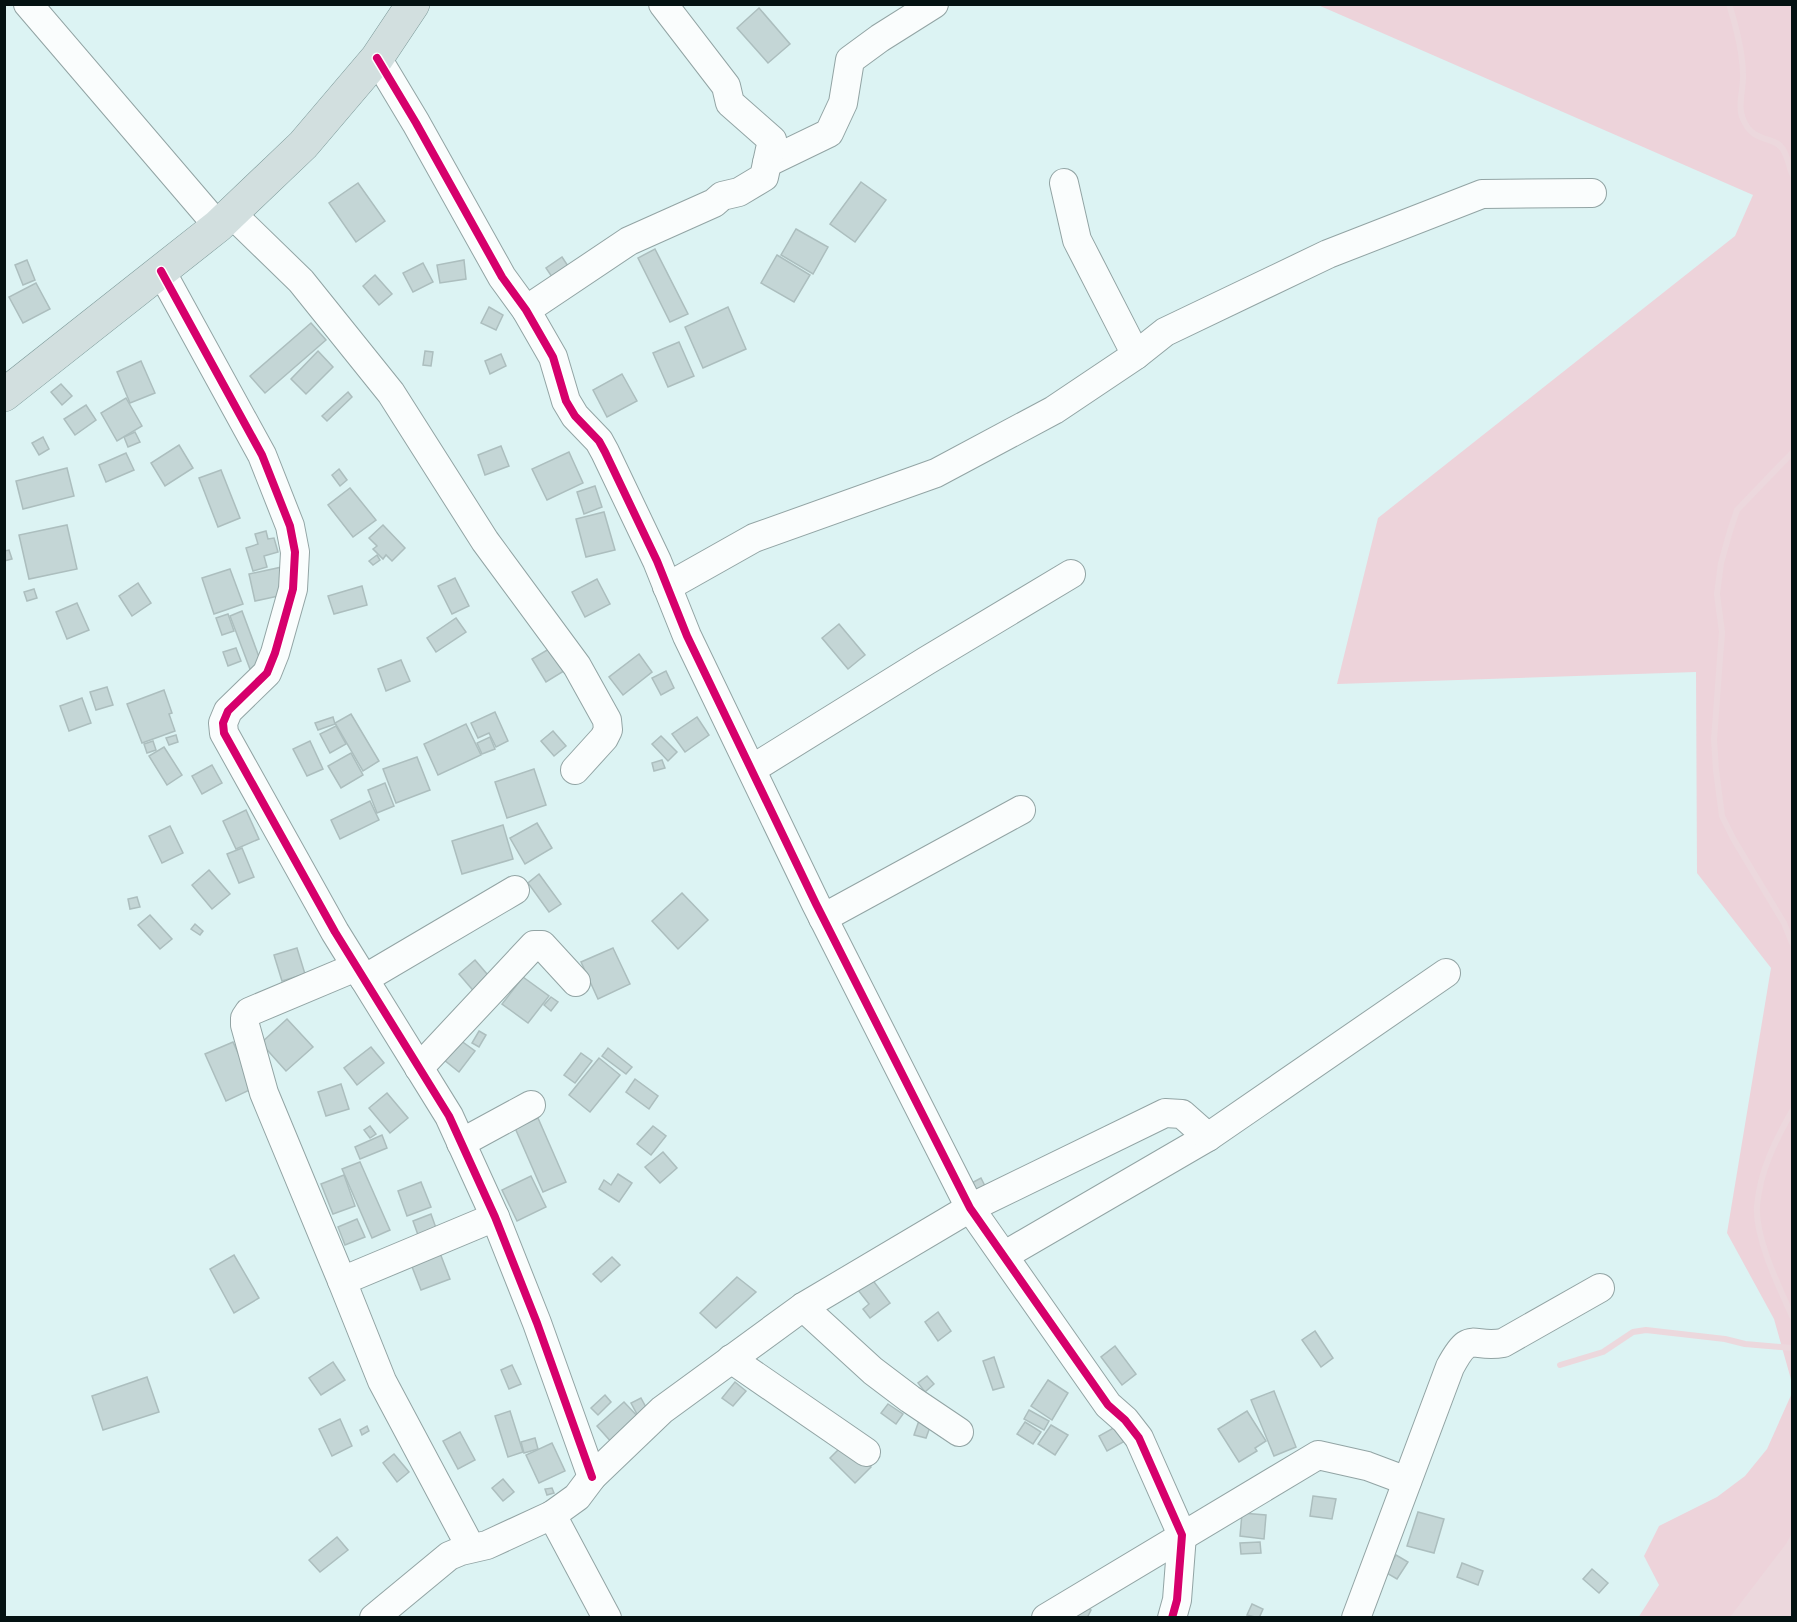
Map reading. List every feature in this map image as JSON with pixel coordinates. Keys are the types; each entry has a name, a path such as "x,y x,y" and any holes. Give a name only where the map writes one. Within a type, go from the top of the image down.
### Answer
{"main road":[{"path":"4,395 224,219 303,145 377,58 413,4"}],"street":[{"path":"28,4 224,219 301,281 391,393 485,541 577,666 607,720 608,730 604,738 575,770"},
{"path":"526,310 629,240 714,203 722,196 740,192 764,177 772,140 730,103 726,86 663,4"},
{"path":"767,163 829,133 843,103 850,60 934,4"},
{"path":"377,58 502,278 526,310 554,357 566,401 574,416 599,441 605,452 687,636 823,918 970,1208 1108,1405 1125,1419 1139,1438 1182,1535 1177,1600 1172,1617"},
{"path":"1064,183 1077,240 1136,355"},
{"path":"667,587 754,538 936,473 1054,410 1136,355 1165,332 1328,254 1482,195 1592,193"},
{"path":"161,271 262,455 290,526 295,552 293,589 275,654 267,673 228,711 224,733 335,932 449,1116 495,1217 537,1323 592,1478"},
{"path":"752,769 1071,574"},
{"path":"823,918 1021,810"},
{"path":"471,1548 382,1381 264,1093 245,1025 245,1017 249,1012 277,999 360,973 514,890"},
{"path":"419,1068 534,945 542,945 576,982"},
{"path":"1005,1256 1208,1137 1446,973"},
{"path":"461,1143 531,1105"},
{"path":"374,1617 449,1556 487,1545 552,1515 577,1497 592,1478 662,1410 731,1359 803,1307 970,1208 1165,1113 1182,1114 1208,1137"},
{"path":"342,1281 495,1217"},
{"path":"1356,1617 1450,1366 1463,1346 1469,1342 1503,1343 1600,1288"},
{"path":"803,1307 873,1371 959,1432"},
{"path":"731,1359 866,1452"},
{"path":"1046,1617 1318,1455 1367,1466 1407,1481"},
{"path":"552,1515 607,1617"}],"shaded area":[{"path":"1318,5 1792,5 1792,1383 1774,1319 1727,1233 1771,968 1697,873 1696,672 1337,684 1378,518 1735,236 1753,195"},
{"path":"1792,1393 1792,1617 1638,1618 1659,1585 1644,1556 1659,1526 1717,1497 1745,1476 1767,1449"},
{"path":"1792,1533 1792,1617 1730,1617 1786,1544"}],"building":[{"path":"759,8 790,44 768,63 737,28"},
{"path":"861,182 886,200 855,242 830,224"},
{"path":"358,183 385,221 356,242 329,203"},
{"path":"796,229 828,247 813,274 781,255"},
{"path":"655,249 688,314 670,322 638,258"},
{"path":"777,255 810,275 794,302 761,283"},
{"path":"562,257 570,269 554,280 546,268"},
{"path":"27,260 35,280 23,285 15,265"},
{"path":"464,260 466,279 440,283 437,265"},
{"path":"423,263 433,282 413,292 403,273"},
{"path":"375,275 392,294 379,305 363,286"},
{"path":"36,283 50,309 23,323 9,297"},
{"path":"489,307 503,315 496,330 481,323"},
{"path":"728,307 746,349 703,368 685,327"},
{"path":"311,323 326,340 265,393 250,376"},
{"path":"679,342 694,376 668,387 653,353"},
{"path":"318,351 333,367 306,394 291,379"},
{"path":"425,351 433,352 431,366 423,365"},
{"path":"501,354 506,366 490,374 485,361"},
{"path":"141,361 155,393 130,403 117,372"},
{"path":"622,374 637,401 607,417 593,390"},
{"path":"61,384 72,396 62,405 51,392"},
{"path":"348,392 352,397 327,421 322,416"},
{"path":"126,398 142,426 117,441 101,413"},
{"path":"86,405 96,420 75,435 64,419"},
{"path":"135,432 140,442 128,447 124,437"},
{"path":"43,437 49,449 39,455 32,443"},
{"path":"179,445 193,468 165,486 151,463"},
{"path":"501,446 509,466 485,475 478,455"},
{"path":"569,452 583,483 547,500 532,469"},
{"path":"126,453 134,470 106,482 99,465"},
{"path":"67,468 74,496 23,509 16,481"},
{"path":"339,469 347,480 340,486 332,475"},
{"path":"221,470 240,518 218,527 199,478"},
{"path":"595,486 602,507 584,514 577,492"},
{"path":"350,488 376,520 353,537 328,505"},
{"path":"604,512 615,550 586,557 576,519"},
{"path":"67,525 77,569 29,579 19,535"},
{"path":"383,525 405,548 392,561 386,555 383,559 373,549 377,546 369,538"},
{"path":"266,531 268,539 274,538 278,552 264,556 267,567 253,571 246,548 258,544 255,534"},
{"path":"9,550 12,559 4,561 4,551"},
{"path":"377,555 380,560 373,565 369,561"},
{"path":"282,567 288,594 255,601 249,574"},
{"path":"230,569 243,604 214,614 202,578"},
{"path":"455,578 469,606 452,614 438,586"},
{"path":"597,579 610,604 585,617 572,592"},
{"path":"138,583 151,603 132,616 119,596"},
{"path":"362,586 367,605 334,614 328,596"},
{"path":"34,589 37,598 27,601 24,592"},
{"path":"77,603 89,630 67,639 56,612"},
{"path":"242,611 265,673 253,677 230,616"},
{"path":"228,614 234,631 222,635 216,618"},
{"path":"456,618 466,632 436,652 427,638"},
{"path":"839,624 865,655 848,669 822,638"},
{"path":"559,643 572,666 546,682 532,659"},
{"path":"236,648 241,661 228,666 223,652"},
{"path":"639,654 652,672 623,695 609,677"},
{"path":"401,660 410,681 386,691 378,669"},
{"path":"666,671 674,688 661,695 652,678"},
{"path":"107,687 113,705 96,710 90,692"},
{"path":"164,690 175,731 142,743 127,704"},
{"path":"82,698 91,723 69,731 60,706"},
{"path":"495,712 508,741 496,747 489,733 478,738 471,723"},
{"path":"351,714 379,761 363,771 335,723"},
{"path":"333,717 335,724 318,730 315,723"},
{"path":"697,717 709,735 685,752 672,734"},
{"path":"466,724 481,755 438,775 424,744"},
{"path":"336,726 346,744 330,753 320,734"},
{"path":"553,731 566,746 554,756 541,741"},
{"path":"176,735 178,742 169,745 166,738"},
{"path":"661,736 677,752 668,761 652,744"},
{"path":"490,737 495,749 482,754 477,743"},
{"path":"153,741 156,750 147,753 144,744"},
{"path":"310,741 323,769 307,776 293,749"},
{"path":"164,747 182,775 167,785 149,756"},
{"path":"351,753 363,775 341,788 328,766"},
{"path":"417,757 430,790 396,803 383,769"},
{"path":"662,760 665,768 654,771 652,763"},
{"path":"212,765 222,783 202,794 192,776"},
{"path":"534,769 546,805 507,818 495,782"},
{"path":"385,783 394,806 377,813 368,790"},
{"path":"370,801 379,820 340,839 331,820"},
{"path":"246,810 259,839 236,849 223,821"},
{"path":"537,823 552,848 525,864 510,838"},
{"path":"503,825 513,859 462,874 452,841"},
{"path":"170,826 183,853 162,863 149,836"},
{"path":"242,848 254,877 239,883 227,854"},
{"path":"209,870 230,894 212,909 192,885"},
{"path":"539,874 561,904 549,912 528,883"},
{"path":"682,893 708,920 678,949 652,921"},
{"path":"137,897 140,907 130,909 128,899"},
{"path":"150,915 172,939 160,949 138,925"},
{"path":"195,924 203,931 200,935 191,929"},
{"path":"297,948 305,974 282,981 274,955"},
{"path":"613,948 630,984 598,999 581,962"},
{"path":"475,960 493,981 477,995 459,974"},
{"path":"523,977 549,996 528,1023 502,1004"},
{"path":"551,997 558,1002 551,1011 544,1005"},
{"path":"287,1019 313,1047 286,1071 261,1043"},
{"path":"479,1031 486,1035 479,1047 472,1043"},
{"path":"453,1035 475,1051 459,1072 438,1055"},
{"path":"233,1042 254,1088 226,1101 205,1054"},
{"path":"371,1047 384,1063 357,1085 344,1068"},
{"path":"608,1048 632,1067 626,1074 602,1056"},
{"path":"581,1053 592,1061 575,1083 564,1075"},
{"path":"599,1058 620,1075 590,1112 569,1095"},
{"path":"635,1079 658,1096 649,1109 626,1092"},
{"path":"341,1084 349,1109 326,1116 318,1092"},
{"path":"387,1093 408,1118 390,1133 369,1108"},
{"path":"538,1118 566,1182 543,1192 515,1128"},
{"path":"370,1126 376,1134 370,1138 364,1130"},
{"path":"653,1126 666,1136 651,1155 637,1144"},
{"path":"382,1135 387,1148 360,1159 355,1147"},
{"path":"663,1152 677,1168 660,1183 645,1167"},
{"path":"360,1162 390,1230 372,1238 342,1169"},
{"path":"618,1174 632,1183 619,1202 599,1189 604,1180 611,1185"},
{"path":"344,1175 355,1206 333,1214 321,1184"},
{"path":"531,1176 546,1207 517,1221 502,1190"},
{"path":"981,1178 988,1192 964,1187"},
{"path":"421,1182 431,1207 407,1216 398,1191"},
{"path":"431,1214 436,1228 418,1235 413,1221"},
{"path":"357,1219 365,1237 345,1245 338,1227"},
{"path":"438,1248 450,1279 421,1290 409,1259"},
{"path":"234,1255 259,1298 234,1313 210,1269"},
{"path":"612,1257 620,1265 601,1282 593,1274"},
{"path":"868,1274 890,1303 870,1318 863,1309 869,1304 854,1285"},
{"path":"737,1277 756,1292 716,1328 700,1313"},
{"path":"938,1312 951,1331 938,1341 925,1322"},
{"path":"1315,1331 1333,1358 1321,1367 1302,1340"},
{"path":"1115,1346 1136,1374 1122,1385 1101,1357"},
{"path":"994,1357 1004,1387 993,1390 983,1361"},
{"path":"333,1362 345,1380 321,1395 309,1378"},
{"path":"512,1365 521,1384 509,1389 501,1370"},
{"path":"927,1376 934,1384 925,1392 918,1383"},
{"path":"147,1377 159,1412 103,1430 92,1396"},
{"path":"1048,1380 1068,1393 1052,1420 1031,1406"},
{"path":"735,1382 746,1391 733,1406 722,1398"},
{"path":"1274,1391 1296,1447 1274,1456 1251,1400"},
{"path":"605,1395 611,1402 598,1415 591,1408"},
{"path":"641,1398 648,1411 638,1416 631,1403"},
{"path":"624,1402 640,1419 613,1444 597,1426"},
{"path":"888,1404 903,1414 896,1424 881,1413"},
{"path":"1029,1410 1049,1421 1044,1430 1024,1419"},
{"path":"510,1411 523,1452 508,1457 495,1416"},
{"path":"1247,1411 1266,1441 1255,1448 1257,1451 1239,1462 1218,1429"},
{"path":"922,1412 934,1416 926,1438 914,1435"},
{"path":"340,1419 352,1446 332,1456 319,1429"},
{"path":"1126,1421 1134,1436 1107,1451 1099,1436"},
{"path":"1025,1422 1041,1432 1033,1444 1017,1434"},
{"path":"1051,1425 1068,1435 1055,1455 1038,1444"},
{"path":"367,1426 369,1431 362,1435 360,1430"},
{"path":"460,1432 475,1460 458,1469 443,1441"},
{"path":"535,1438 538,1449 524,1453 521,1442"},
{"path":"846,1442 871,1467 855,1483 830,1458"},
{"path":"552,1443 565,1471 539,1483 526,1455"},
{"path":"394,1454 409,1472 397,1482 383,1463"},
{"path":"503,1479 514,1492 503,1501 492,1488"},
{"path":"552,1488 554,1493 547,1495 545,1489"},
{"path":"1313,1496 1336,1499 1332,1519 1310,1516"},
{"path":"1418,1512 1444,1519 1434,1553 1407,1546"},
{"path":"1242,1513 1266,1515 1264,1539 1240,1536"},
{"path":"337,1537 348,1550 320,1572 309,1560"},
{"path":"1260,1542 1261,1553 1241,1554 1240,1543"},
{"path":"1396,1555 1408,1562 1397,1579 1385,1572"},
{"path":"1462,1563 1483,1571 1478,1585 1457,1577"},
{"path":"1592,1569 1608,1583 1599,1593 1583,1579"},
{"path":"1075,1602 1091,1610 1087,1618 1067,1618"},
{"path":"1252,1604 1263,1609 1259,1618 1247,1615"}],"waterway":[{"path":"1729,4 1741,56 1743,78 1741,114 1752,132 1782,148 1792,174"},
{"path":"1792,453 1737,510 1721,563 1717,594 1722,632 1714,739 1722,816 1784,923 1792,943"},
{"path":"1792,1111 1769,1157 1761,1181 1757,1206 1757,1219 1764,1247 1792,1316"},
{"path":"1560,1365 1603,1352 1633,1332 1646,1330 1792,1348"}],"cycle path":[{"path":"377,58 502,277 526,310 553,357 566,401 575,416 599,441 605,452 657,561 687,636 816,904 970,1208 1108,1405 1125,1420 1139,1438 1182,1535 1177,1600 1172,1618"},
{"path":"161,271 262,455 290,526 295,552 293,589 275,653 267,673 228,711 223,723 224,733 335,932 449,1116 495,1217 537,1323 592,1477"}]}
